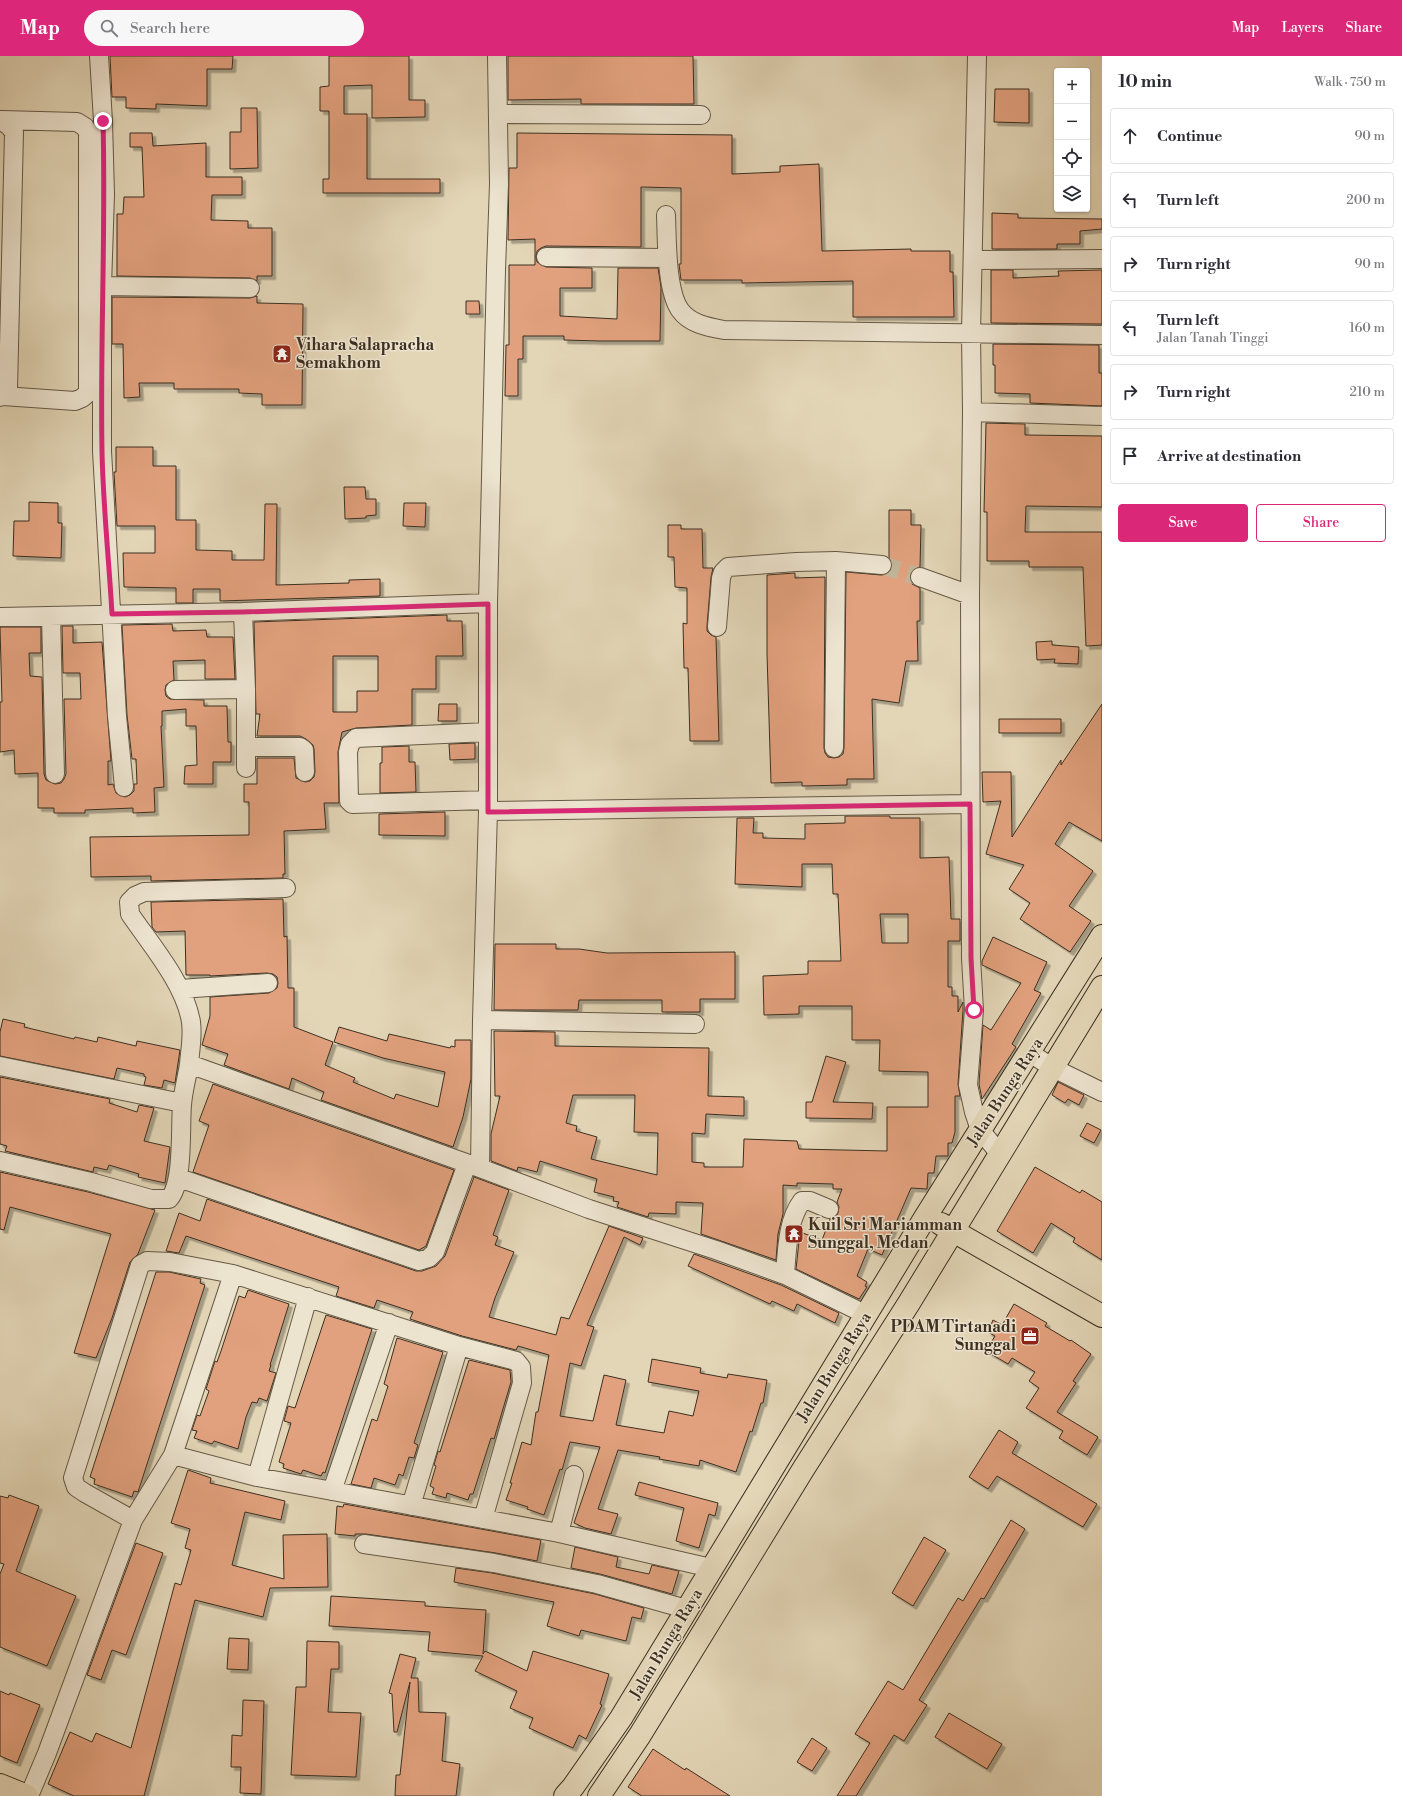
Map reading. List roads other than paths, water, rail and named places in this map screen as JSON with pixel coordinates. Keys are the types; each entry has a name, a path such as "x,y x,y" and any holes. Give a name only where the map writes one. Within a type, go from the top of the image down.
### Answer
{"main road":[{"name":"Jalan Bunga Raya","path":"565,1796 573,1787 621,1718 926,1216 1030,1053 1102,936"},
{"name":"Jalan Bunga Raya","path":"599,1796 640,1735 804,1468 910,1303 1102,987"},
{"path":"926,1216 1102,1316"},
{"path":"0,1785 28,1796"}],"street":[{"path":"99,56 105,195 102,286 102,452 117,716 124,786"},
{"path":"178,1178 419,1261 429,1258 435,1252 473,1166 482,1020 488,806 488,604 499,184 497,56"},
{"path":"977,56 971,333 972,412 970,595 971,958 974,1010 968,1085 980,1130 1000,1154"},
{"path":"499,114 701,115"},
{"path":"1,120 14,132 8,389 1,397"},
{"path":"1,120 77,122 85,127 88,133 88,393 75,401 1,397"},
{"path":"666,215 667,258 674,294 680,310 691,320 702,326 724,330 1102,336"},
{"path":"546,257 667,258"},
{"path":"973,260 1102,259"},
{"path":"102,286 250,288"},
{"path":"972,412 1102,416"},
{"path":"717,627 721,578 723,572 728,568 796,562 836,561 882,565"},
{"path":"834,748 836,561"},
{"path":"920,577 970,595"},
{"path":"0,617 243,612 488,604"},
{"path":"243,612 246,689 246,768"},
{"path":"51,616 55,774"},
{"path":"175,690 246,689"},
{"path":"488,732 356,738 350,744 348,752 349,801 352,804 488,806 970,804"},
{"path":"246,747 300,747 304,750 305,772"},
{"path":"0,1161 20,1164 158,1200 170,1199 173,1196 178,1178 182,1103 189,1064 191,1023 187,1003 180,988 130,914 130,902 135,896 144,892 286,888"},
{"path":"180,988 268,983"},
{"path":"482,1020 695,1024"},
{"path":"1030,1053 1053,1068 1102,1092"},
{"path":"189,1064 589,1209 716,1250 785,1275 866,1315"},
{"path":"0,1066 182,1103"},
{"path":"785,1275 788,1242 797,1207 802,1201 810,1201 829,1209"},
{"path":"133,1520 85,1494 76,1487 73,1478 140,1265 147,1261 170,1262 233,1274 308,1296 459,1346 516,1361 522,1367 522,1383 483,1519"},
{"path":"28,1796 47,1753 133,1520 173,1455 233,1274"},
{"path":"257,1477 308,1296"},
{"path":"332,1491 389,1323"},
{"path":"411,1506 459,1346"},
{"path":"173,1455 257,1477 560,1533 711,1568"},
{"path":"560,1533 574,1475"},
{"path":"364,1544 494,1563 560,1576 598,1584 686,1609"}],"tunnel":[{"path":"882,565 920,577"}],"place":[{"name":"Vihara Salapracha Semakhom","path":"282,354"},
{"name":"Kuil Sri Mariamman Sunggal, Medan","path":"794,1234"},
{"name":"PDAM Tirtanadi Sunggal","path":"1030,1336"}]}
